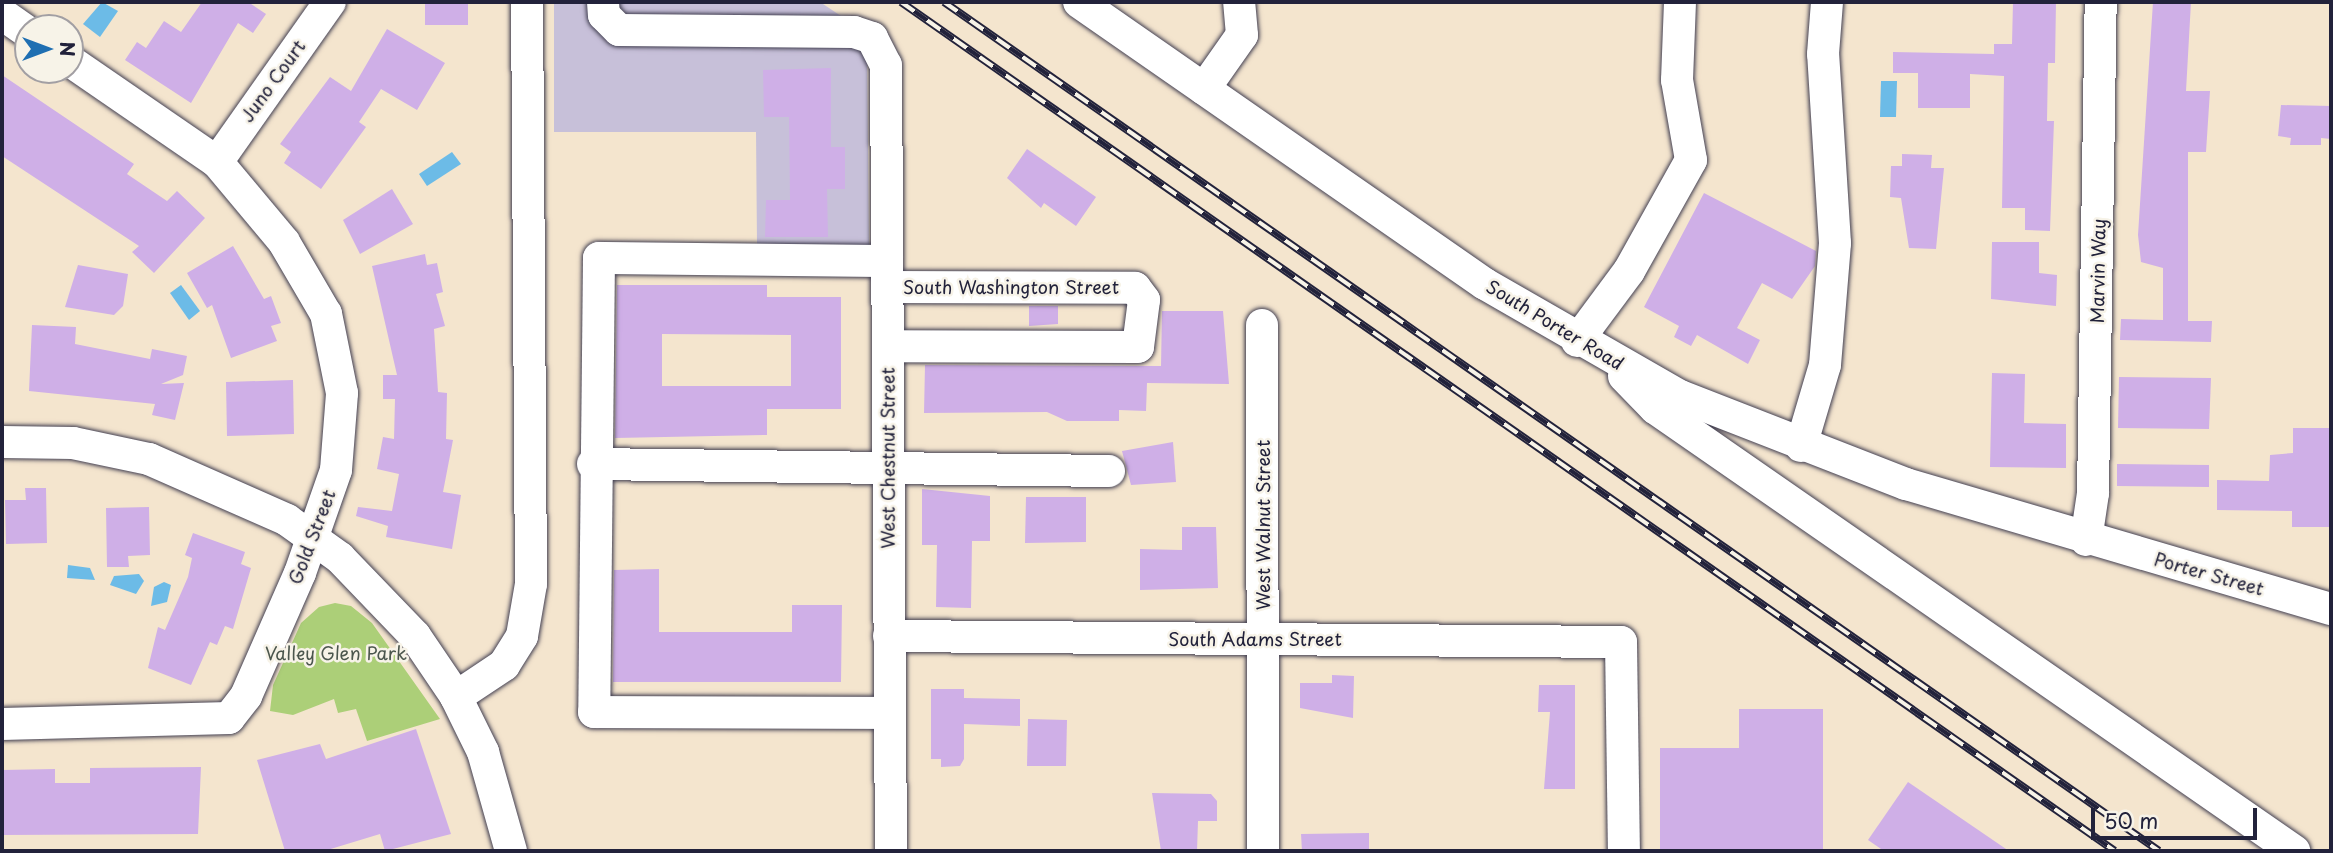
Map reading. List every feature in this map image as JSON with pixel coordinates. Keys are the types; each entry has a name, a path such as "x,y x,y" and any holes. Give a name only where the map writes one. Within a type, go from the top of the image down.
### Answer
{"street":[{"name":"Juno Court","path":"217,162 330,2"},
{"path":"456,696 504,665 522,636 531,584 527,2"},
{"name":"West Chestnut Street","path":"603,2 604,15 619,30 854,32 872,38 886,65 891,851"},
{"name":"South Porter Road","path":"1079,2 1577,341 1606,357 1801,446 2086,540"},
{"path":"1204,89 1242,35 1239,2"},
{"path":"1577,341 1629,271 1691,160 1677,80 1680,2"},
{"path":"1801,446 1825,365 1835,243 1823,54 1827,2"},
{"name":"Marvin Way","path":"2086,540 2093,493 2101,2"},
{"name":"Gold Street","path":"2,723 229,718 246,696 313,537 336,470 342,393 326,314 284,242 217,162 84,71"},
{"name":"South Washington Street","path":"593,464 599,258 1135,288 1144,300 1138,347 888,346"},
{"name":"West Walnut Street","path":"1262,325 1263,851"},
{"path":"1606,357 1656,408 2294,851"},
{"path":"2,442 73,443 149,459 214,482 313,537 407,626 456,696 483,752 512,851"},
{"path":"890,713 594,712 593,464 1109,471"},
{"name":"Porter Street","path":"2086,540 2331,609"},
{"name":"South Adams Street","path":"890,636 1621,642 1624,851"}],"shaded area":[{"path":"554,2 820,2 844,18 867,41 869,246 757,245 756,132 554,132"}],"green space":[{"name":"Valley Glen Park","path":"335,603 351,606 372,623 440,719 367,741 356,709 338,713 334,699 293,715 270,711 273,685 301,623 319,607"}],"water":[{"path":"102,2 118,11 100,37 84,23"},
{"path":"1881,81 1897,81 1896,117 1880,117"},
{"path":"452,152 461,164 427,186 419,174"},
{"path":"181,285 200,311 189,320 170,293"},
{"path":"68,565 90,568 95,580 67,578"},
{"path":"139,574 144,581 136,594 110,585 114,576"},
{"path":"164,582 171,585 167,602 151,606 154,587"}],"building":[{"path":"202,2 248,2 266,14 253,33 238,23 191,103 125,60 137,42 146,48 164,21 181,32"},
{"path":"425,2 468,2 468,25 425,25"},
{"path":"2013,2 2056,2 2055,63 2048,63 2047,121 2054,121 2050,231 2025,230 2025,208 2002,208 2004,76 1970,74 1970,108 1918,108 1918,73 1893,73 1893,52 1994,54 1994,44 2012,44"},
{"path":"2153,2 2191,2 2186,91 2210,91 2206,152 2188,152 2188,321 2212,321 2211,342 2120,340 2121,319 2163,320 2163,268 2141,262 2138,235"},
{"path":"387,29 445,63 417,110 381,89 359,122 366,127 321,189 284,163 291,152 280,144 330,77 351,91"},
{"path":"831,68 831,147 845,147 845,189 827,189 828,237 765,237 766,200 790,200 789,117 764,117 763,70"},
{"path":"2,75 134,164 127,174 167,201 177,191 205,218 154,273 132,252 139,246 2,156"},
{"path":"2281,105 2331,106 2331,139 2321,138 2321,145 2290,145 2291,138 2278,136"},
{"path":"1027,149 1096,197 1076,226 1044,203 1041,208 1007,178"},
{"path":"1902,154 1932,155 1931,168 1944,168 1936,249 1909,248 1901,198 1890,197 1891,166 1902,166"},
{"path":"392,189 413,224 360,254 343,220"},
{"path":"1704,193 1816,251 1815,266 1792,299 1762,283 1737,328 1760,340 1748,364 1697,335 1691,346 1674,337 1679,326 1644,307"},
{"path":"1992,242 2039,242 2039,273 2057,275 2056,306 1991,299"},
{"path":"233,246 264,299 271,296 281,323 271,326 277,341 231,358 212,305 207,308 187,273"},
{"path":"425,254 427,265 437,263 443,292 436,294 445,326 434,329 438,392 447,393 446,439 453,440 443,492 461,495 452,549 386,537 388,526 356,516 358,507 392,511 399,474 377,469 383,437 394,439 395,399 383,399 383,375 397,375 372,266"},
{"path":"78,265 128,274 123,306 114,315 65,307"},
{"path":"617,285 767,285 767,297 841,297 841,409 767,409 767,435 615,438","holes":["662,334 791,335 791,386 662,386"]},
{"path":"1029,306 1058,306 1058,324 1029,326"},
{"path":"1162,311 1223,311 1229,384 1147,383 1146,411 1119,410 1119,421 1067,421 1047,412 924,413 925,365 1161,366"},
{"path":"32,325 76,327 75,344 150,359 152,349 187,356 183,375 161,384 184,383 175,420 152,415 155,404 29,391"},
{"path":"1992,373 2025,374 2024,423 2066,424 2066,468 1990,467"},
{"path":"2119,377 2211,378 2209,429 2118,428"},
{"path":"293,380 294,434 227,436 226,382"},
{"path":"2293,428 2331,428 2331,527 2292,527 2292,511 2217,510 2217,480 2269,481 2270,455 2293,453"},
{"path":"1173,442 1176,482 1131,485 1122,451"},
{"path":"2117,464 2209,465 2209,487 2117,486"},
{"path":"25,488 46,488 47,543 6,544 5,500 26,500"},
{"path":"922,489 990,496 990,541 972,541 971,608 936,607 937,545 922,545"},
{"path":"1026,497 1086,497 1086,542 1025,543"},
{"path":"149,507 150,555 128,556 129,567 107,567 106,508"},
{"path":"1182,527 1216,527 1218,588 1140,590 1140,549 1182,550"},
{"path":"193,533 245,552 241,564 251,568 233,629 225,626 217,645 210,642 191,685 148,668 158,627 165,630 188,577 192,558 185,555"},
{"path":"659,569 659,632 792,632 792,605 842,605 841,682 613,682 614,570"},
{"path":"1332,675 1354,676 1353,718 1300,708 1300,683 1332,683"},
{"path":"1539,685 1575,685 1575,789 1544,789 1550,712 1538,712"},
{"path":"931,689 964,689 964,698 1020,699 1020,726 964,724 964,759 960,766 941,767 941,759 931,759"},
{"path":"1739,709 1823,709 1823,851 1660,851 1660,748 1739,748"},
{"path":"1028,719 1067,720 1066,766 1027,766"},
{"path":"416,729 451,834 385,851 380,834 324,851 285,851 257,760 320,744 326,759"},
{"path":"201,767 198,834 2,835 2,770 55,769 55,783 90,783 90,768"},
{"path":"1908,782 2009,851 1884,851 1868,840"},
{"path":"1152,793 1211,794 1217,801 1217,821 1198,821 1197,851 1161,851"},
{"path":"1369,833 1369,851 1302,851 1301,834"}],"railway":[{"path":"901,2 2115,851"},
{"path":"944,2 2159,851"}]}
